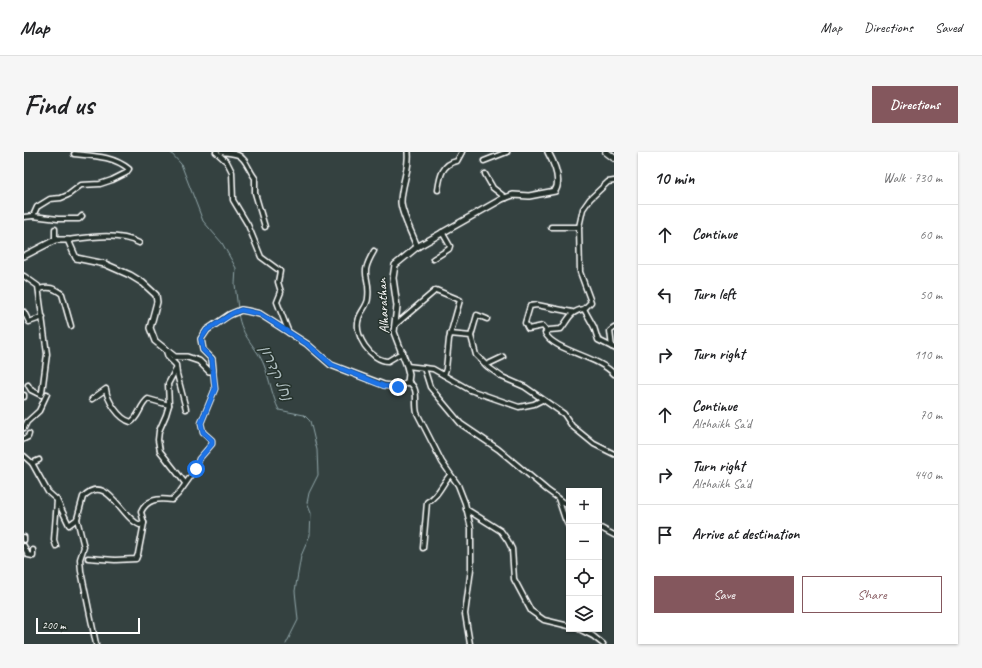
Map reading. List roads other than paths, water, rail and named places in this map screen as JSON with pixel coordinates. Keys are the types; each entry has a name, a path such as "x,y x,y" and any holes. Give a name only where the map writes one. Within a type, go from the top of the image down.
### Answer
{"main road":[{"path":"606,152 614,158"}],"street":[{"path":"216,152 227,162 232,172 233,200 248,225 261,257 280,271 278,282 280,292 277,302 289,334"},
{"path":"222,152 238,155 244,159 249,171 255,178 255,193 265,227"},
{"path":"408,152 407,170 402,190 401,204 417,247"},
{"path":"438,190 443,169 446,164 457,161 462,152"},
{"path":"484,161 508,152"},
{"name":"Alharathan","path":"470,644 465,614 472,550 471,528 458,485 450,475 417,413 414,404 416,390 412,384 408,382 409,374 403,352 395,338 397,306 393,278 395,265 417,247 506,198 513,195 529,196 555,192 558,181 548,152"},
{"path":"33,216 37,207 50,199 61,198 68,195 82,185 100,184 112,180 126,173 129,169 120,162 100,156 74,154"},
{"path":"485,174 493,188 506,198"},
{"path":"614,181 608,182 583,209 579,227 580,272 591,302 584,310 572,312 537,305 530,306 525,323 528,329 543,326 547,331 545,333 546,336 553,342 602,365 614,374"},
{"path":"24,217 33,216 58,219 80,219 82,216"},
{"path":"551,227 579,227"},
{"path":"55,229 55,240"},
{"path":"433,259 449,249 450,246 442,232"},
{"path":"24,256 55,240 102,236 131,240 139,243"},
{"path":"68,240 76,258 105,264 143,282 156,295 157,302 150,328 154,341 175,357 187,357 199,361 209,371 213,370"},
{"path":"374,251 364,272 368,300 358,319 357,329 361,340 371,353 379,360 388,362 403,352"},
{"path":"24,276 38,286 39,289 47,354 41,395 31,390 28,385"},
{"path":"39,289 47,287 54,288 62,294 71,326"},
{"path":"395,325 436,290 460,300 450,334 444,375"},
{"path":"88,558 115,560 136,559 144,523 141,512 144,506 151,500 172,500 179,493 196,469 199,459 212,444 212,440 203,432 201,423 215,389 212,359 203,350 201,339 207,330 233,313 241,310 260,314 289,334 307,344 332,365 384,386 398,387 408,382"},
{"path":"584,310 594,327 598,340 613,347"},
{"path":"24,312 29,322 43,317"},
{"path":"547,331 561,329 572,312"},
{"path":"487,319 477,315 470,336 476,355 502,377 525,388 564,414 572,426 594,444 614,454"},
{"path":"613,347 610,332 614,328"},
{"path":"450,334 470,336"},
{"path":"166,351 168,357 176,365 186,409"},
{"path":"486,365 503,356"},
{"path":"407,366 433,369 470,390 519,407 534,404 542,400"},
{"path":"424,368 430,387 461,424 498,449 566,504"},
{"path":"176,369 168,384 169,404 159,431 160,451 185,483"},
{"path":"92,400 106,389 114,408 125,420 131,422 134,420 142,403 148,398 157,400 164,405 169,404"},
{"path":"24,428 39,411 47,394"},
{"path":"24,439 28,437 29,434"},
{"path":"24,456 32,463 48,492 57,500 69,525 77,519"},
{"path":"32,463 39,460"},
{"path":"423,548 427,502 433,499 450,475"},
{"path":"96,644 81,571 80,559 84,548 77,519 83,497 86,494 99,490 108,492 126,515 140,525 144,523"},
{"path":"558,498 564,519 567,524"},
{"path":"56,546 54,540 57,500"},
{"path":"466,509 500,531 508,541 512,549 514,579 531,612 544,620 566,625"},
{"path":"602,528 614,535"},
{"path":"24,546 28,555 33,556 33,550"},
{"path":"585,632 594,636 603,644"}],"waterway":[{"name":"נחל קדרון","path":"170,152 181,164 203,221 222,243 236,268 235,284 238,309"},
{"name":"נחל קדרון","path":"238,313 246,336 264,365 279,410 304,415 310,421 317,450 318,475 309,493 307,503 311,513 310,535 301,556 295,591 298,620 286,644"}]}
